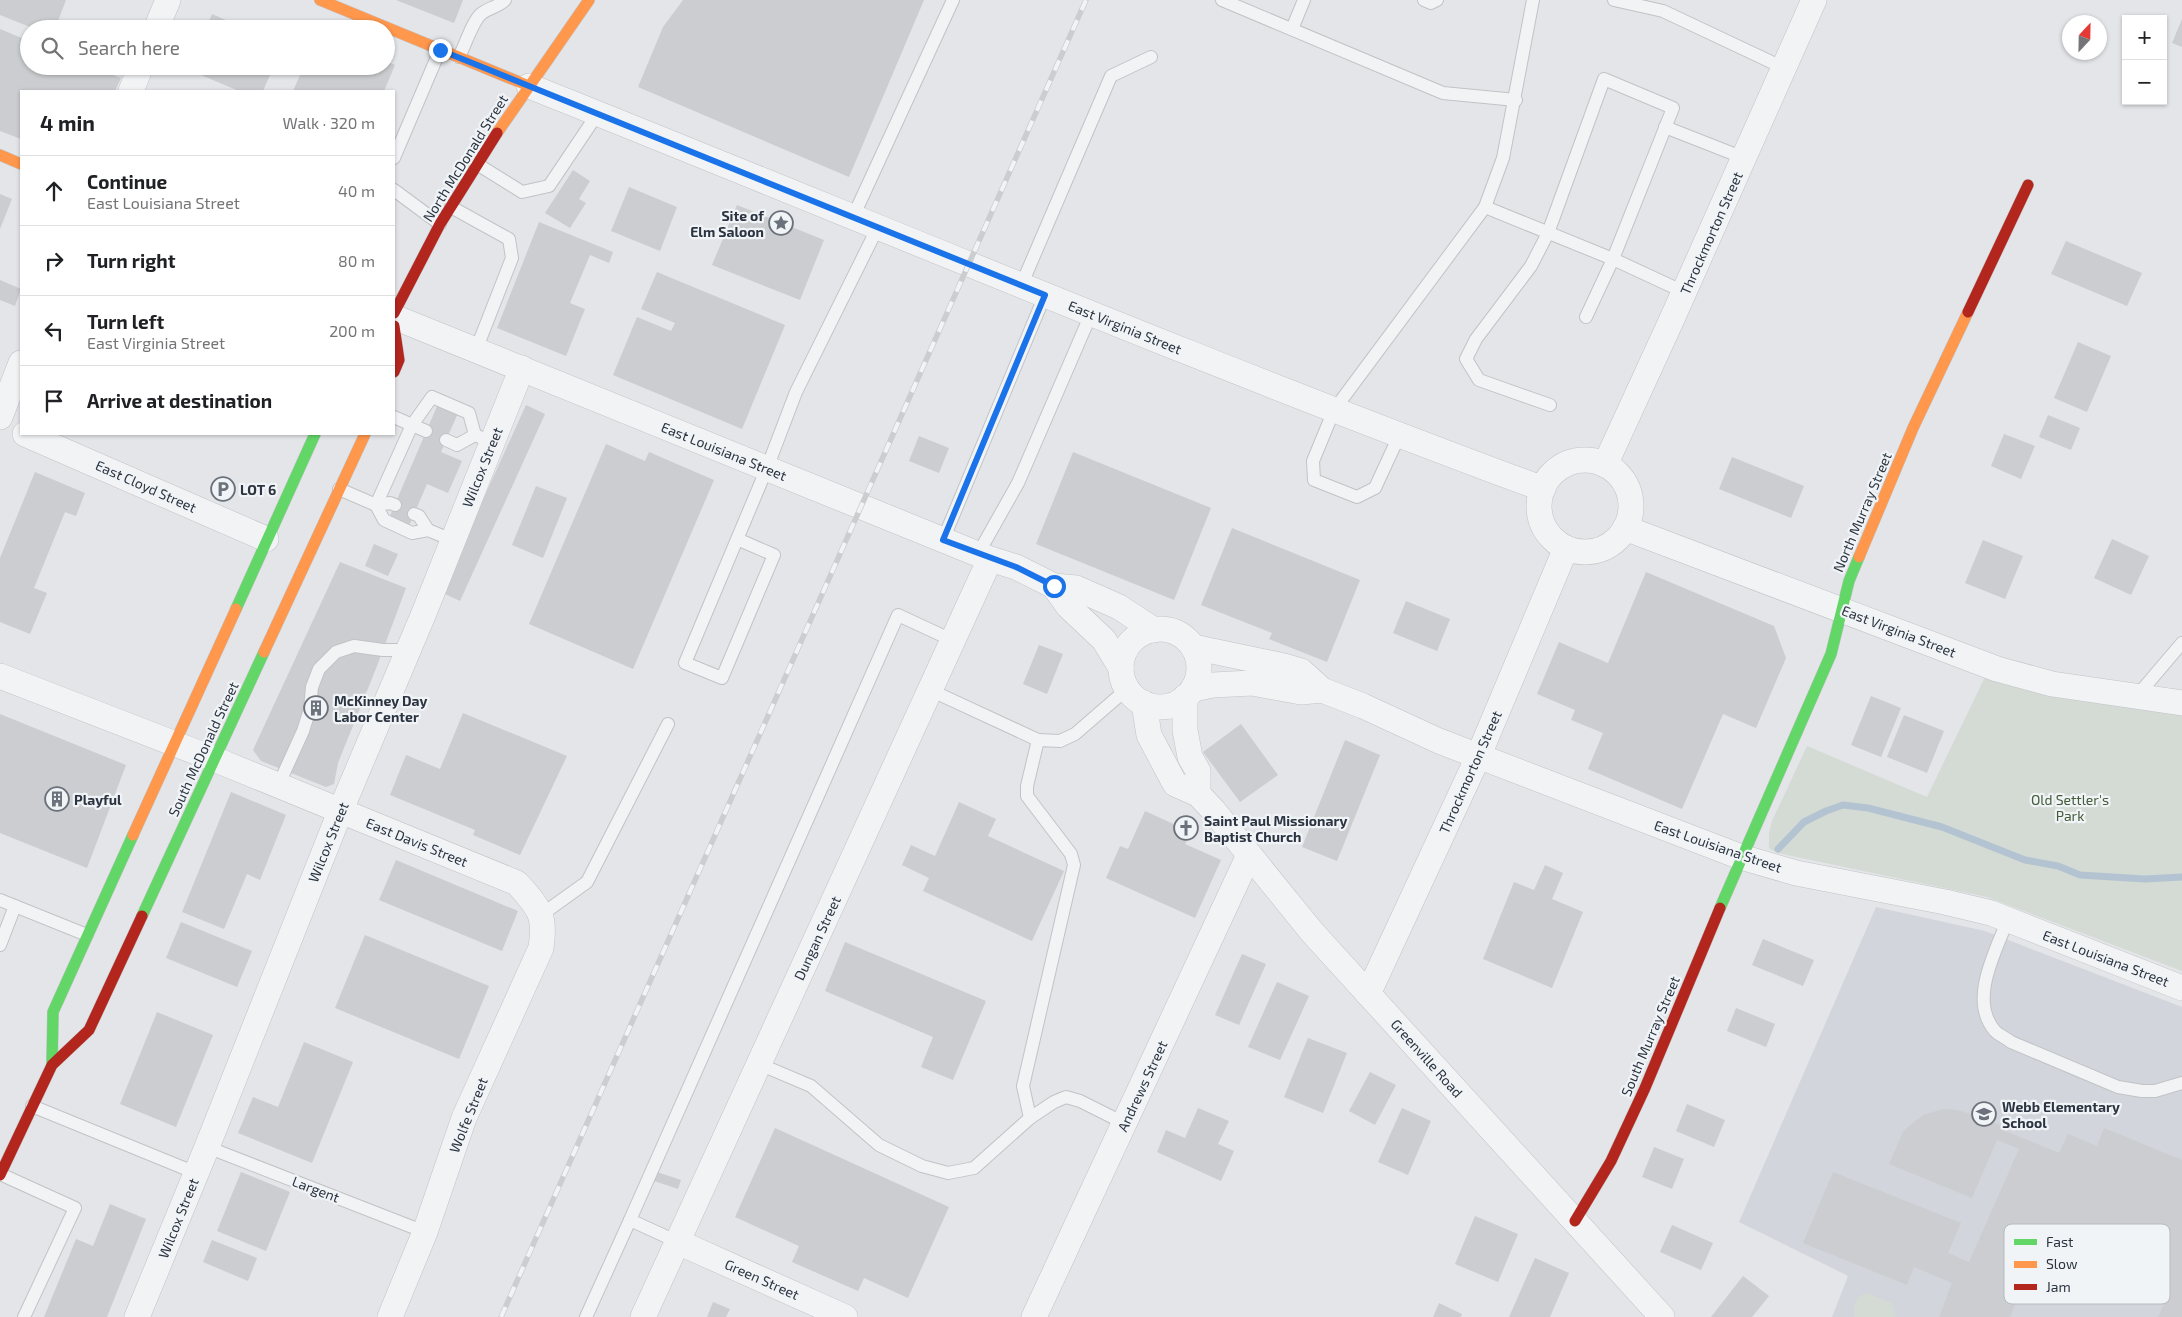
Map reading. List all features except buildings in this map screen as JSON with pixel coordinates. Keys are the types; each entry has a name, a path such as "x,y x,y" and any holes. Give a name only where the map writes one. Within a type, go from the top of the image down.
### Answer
{"main road":[{"name":"East Virginia Street","path":"320,0 368,20"},
{"name":"North McDonald Street","path":"395,313 450,207 477,164 589,0"},
{"name":"East Virginia Street","path":"395,31 530,86"},
{"path":"0,155 20,164"},
{"name":"North Murray Street","path":"1741,857 1831,654 1848,581 1913,428 2028,185"},
{"path":"395,333 399,360 395,370"},
{"name":"South McDonald Street","path":"52,1065 53,1012 314,435"},
{"name":"South McDonald Street","path":"0,1175 52,1065 90,1030 365,435"},
{"name":"South Murray Street","path":"1575,1221 1611,1160 1628,1126 1741,857"}],"street":[{"path":"160,20 168,0"},
{"name":"Throckmorton Street","path":"1605,465 1814,0"},
{"path":"131,90 137,75"},
{"name":"East Virginia Street","path":"530,86 1091,314 1399,436 1543,489"},
{"name":"East Louisiana Street","path":"395,315 943,540 1016,567 1054,586 1076,588 1119,607 1154,630"},
{"path":"0,417 20,366"},
{"name":"Wilcox Street","path":"137,1317 207,1147 340,812 452,540 484,438 522,368"},
{"path":"0,423 20,432"},
{"name":"East Cloyd Street","path":"27,435 266,539"},
{"path":"1581,460 1605,465 1621,478 1629,491 1631,506 1629,521 1622,534 1610,545 1596,551 1581,552 1566,548 1554,539 1544,527 1540,513 1540,498 1543,489 1554,472 1567,464 1581,460"},
{"name":"East Virginia Street","path":"1625,528 1988,666 2019,676 2052,684 2182,702"},
{"name":"Throckmorton Street","path":"1368,994 1478,757 1566,548"},
{"name":"Dungan Street","path":"643,1317 930,690 952,640 984,556"},
{"name":"East Louisiana Street","path":"1054,586 1068,606 1104,640 1131,687"},
{"path":"1189,693 1166,706 1154,706 1131,687 1122,657 1127,647 1144,632 1154,630 1176,633 1186,639 1193,647 1199,668 1189,693 1185,730 1190,757 1198,771 1198,794"},
{"name":"East Louisiana Street","path":"1193,647 1301,671 1322,690 1364,706 1478,757 1741,857 1796,873 1945,902 2008,920 2182,988"},
{"name":"East Davis Street","path":"0,676 214,759 517,883 542,915"},
{"name":"East Louisiana Street","path":"1189,693 1213,685 1252,683 1301,692 1322,690"},
{"name":"Greenville Road","path":"1131,687 1149,735 1175,784 1198,794 1312,932 1662,1317"},
{"name":"Andrews Street","path":"1034,1317 1250,855"},
{"name":"Wolfe Street","path":"390,1317 424,1232 464,1118 541,948 544,926 542,915"},
{"name":"Green Street","path":"678,1242 845,1317"}],"lane":[{"path":"459,57 479,16 486,10 500,5 505,0"},
{"path":"853,217 953,0"},
{"path":"1222,0 1444,93 1516,100"},
{"path":"1292,30 1304,0"},
{"path":"1424,0 1431,3 1438,0"},
{"path":"1399,436 1375,488 1357,498 1314,480 1312,462 1334,410 1485,207 1504,158 1533,0"},
{"path":"1614,0 1663,11 1784,68"},
{"path":"395,156 440,50"},
{"path":"1021,286 1110,76 1152,56"},
{"path":"1550,405 1479,380 1466,359 1476,339 1531,266 1548,233 1604,80 1672,108 1613,259 1586,317"},
{"path":"477,164 522,192 549,186 598,113"},
{"path":"1665,127 1744,158"},
{"path":"395,191 440,224"},
{"path":"450,207 509,239 512,258 476,350"},
{"path":"1485,207 1613,259 1684,292"},
{"path":"737,539 774,555 722,678 685,663 737,539 767,468 796,392 878,227"},
{"path":"943,540 1045,295"},
{"path":"984,556 1018,483 1091,314"},
{"path":"376,505 412,425 432,397 469,413 484,438 457,445 446,440"},
{"path":"395,417 426,431"},
{"path":"339,489 376,505 390,503 394,505"},
{"path":"376,505 384,520 412,533 428,530 452,540"},
{"path":"414,514 419,516 428,530"},
{"path":"586,1317 898,615 952,640"},
{"path":"2137,696 2182,643"},
{"path":"278,786 303,732 310,709 312,687 320,669 336,652 354,646 383,650 408,650"},
{"path":"930,690 1038,740 1060,741 1075,734 1131,687"},
{"path":"542,915 587,882 668,724"},
{"path":"1030,1118 1023,1086 1074,865 1071,854 1027,796 1038,740"},
{"path":"0,900 87,935"},
{"path":"0,945 15,906"},
{"path":"2008,920 1990,968 1984,996 1985,1011 1989,1022 1996,1032 2011,1042 2118,1087 2155,1091 2182,1083"},
{"path":"759,1064 811,1086 879,1145 922,1166 948,1173 974,1168 1030,1118 1054,1102 1066,1097 1080,1101 1124,1123"},
{"path":"32,1106 196,1173"},
{"path":"0,1143 12,1148"},
{"name":"Largent","path":"207,1147 424,1232"},
{"path":"0,1175 75,1208 24,1317"},
{"path":"630,1220 678,1242"}],"shaded area":[{"name":"Webb Elementary School","path":"1876,907 1985,931 2182,1007 2182,1317 1832,1317 1848,1276 1739,1222"}],"green space":[{"name":"Old Settler's Park","path":"1985,677 2182,715 2182,971 1987,897 1787,855 1775,852 1769,848 1769,833 1772,821 1807,746 1927,797"},
{"path":"1866,1293 1892,1303 1896,1317 1854,1317 1854,1307 1858,1297"}],"waterway":[{"path":"1778,849 1804,822 1843,805 1868,808 1942,827 2025,860 2058,866 2080,875 2145,879 2182,877"}],"railway":[{"path":"501,1317 1086,0"}],"traffic: fast":[{"path":"236,609 315,435"},
{"path":"1720,908 1831,654 1849,581 1859,557"},
{"path":"142,916 264,652"},
{"path":"52,1065 53,1012 133,835"}],"traffic: slow":[{"path":"320,0 369,20"},
{"path":"497,133 589,0"},
{"path":"395,31 529,86"},
{"path":"0,155 20,164"},
{"path":"1859,557 1913,428 1968,312"},
{"path":"264,652 365,435"},
{"path":"133,835 236,609"}],"traffic: jam":[{"path":"395,311 440,224 497,133"},
{"path":"1968,312 2028,185"},
{"path":"395,333 399,360 395,370"},
{"path":"1575,1221 1611,1161 1645,1088 1720,908"},
{"path":"0,1175 52,1065 89,1030 142,916"}],"place":[{"name":"Site of Elm Saloon","path":"781,223"},
{"name":"LOT 6","path":"223,489"},
{"name":"McKinney Day Labor Center","path":"316,708"},
{"name":"Playful","path":"57,799"},
{"name":"Saint Paul Missionary Baptist Church","path":"1186,828"},
{"name":"Webb Elementary School","path":"1984,1114"}],"route":[{"path":"440,50 1045,295 943,540 990,559 1016,567 1054,586"}]}
